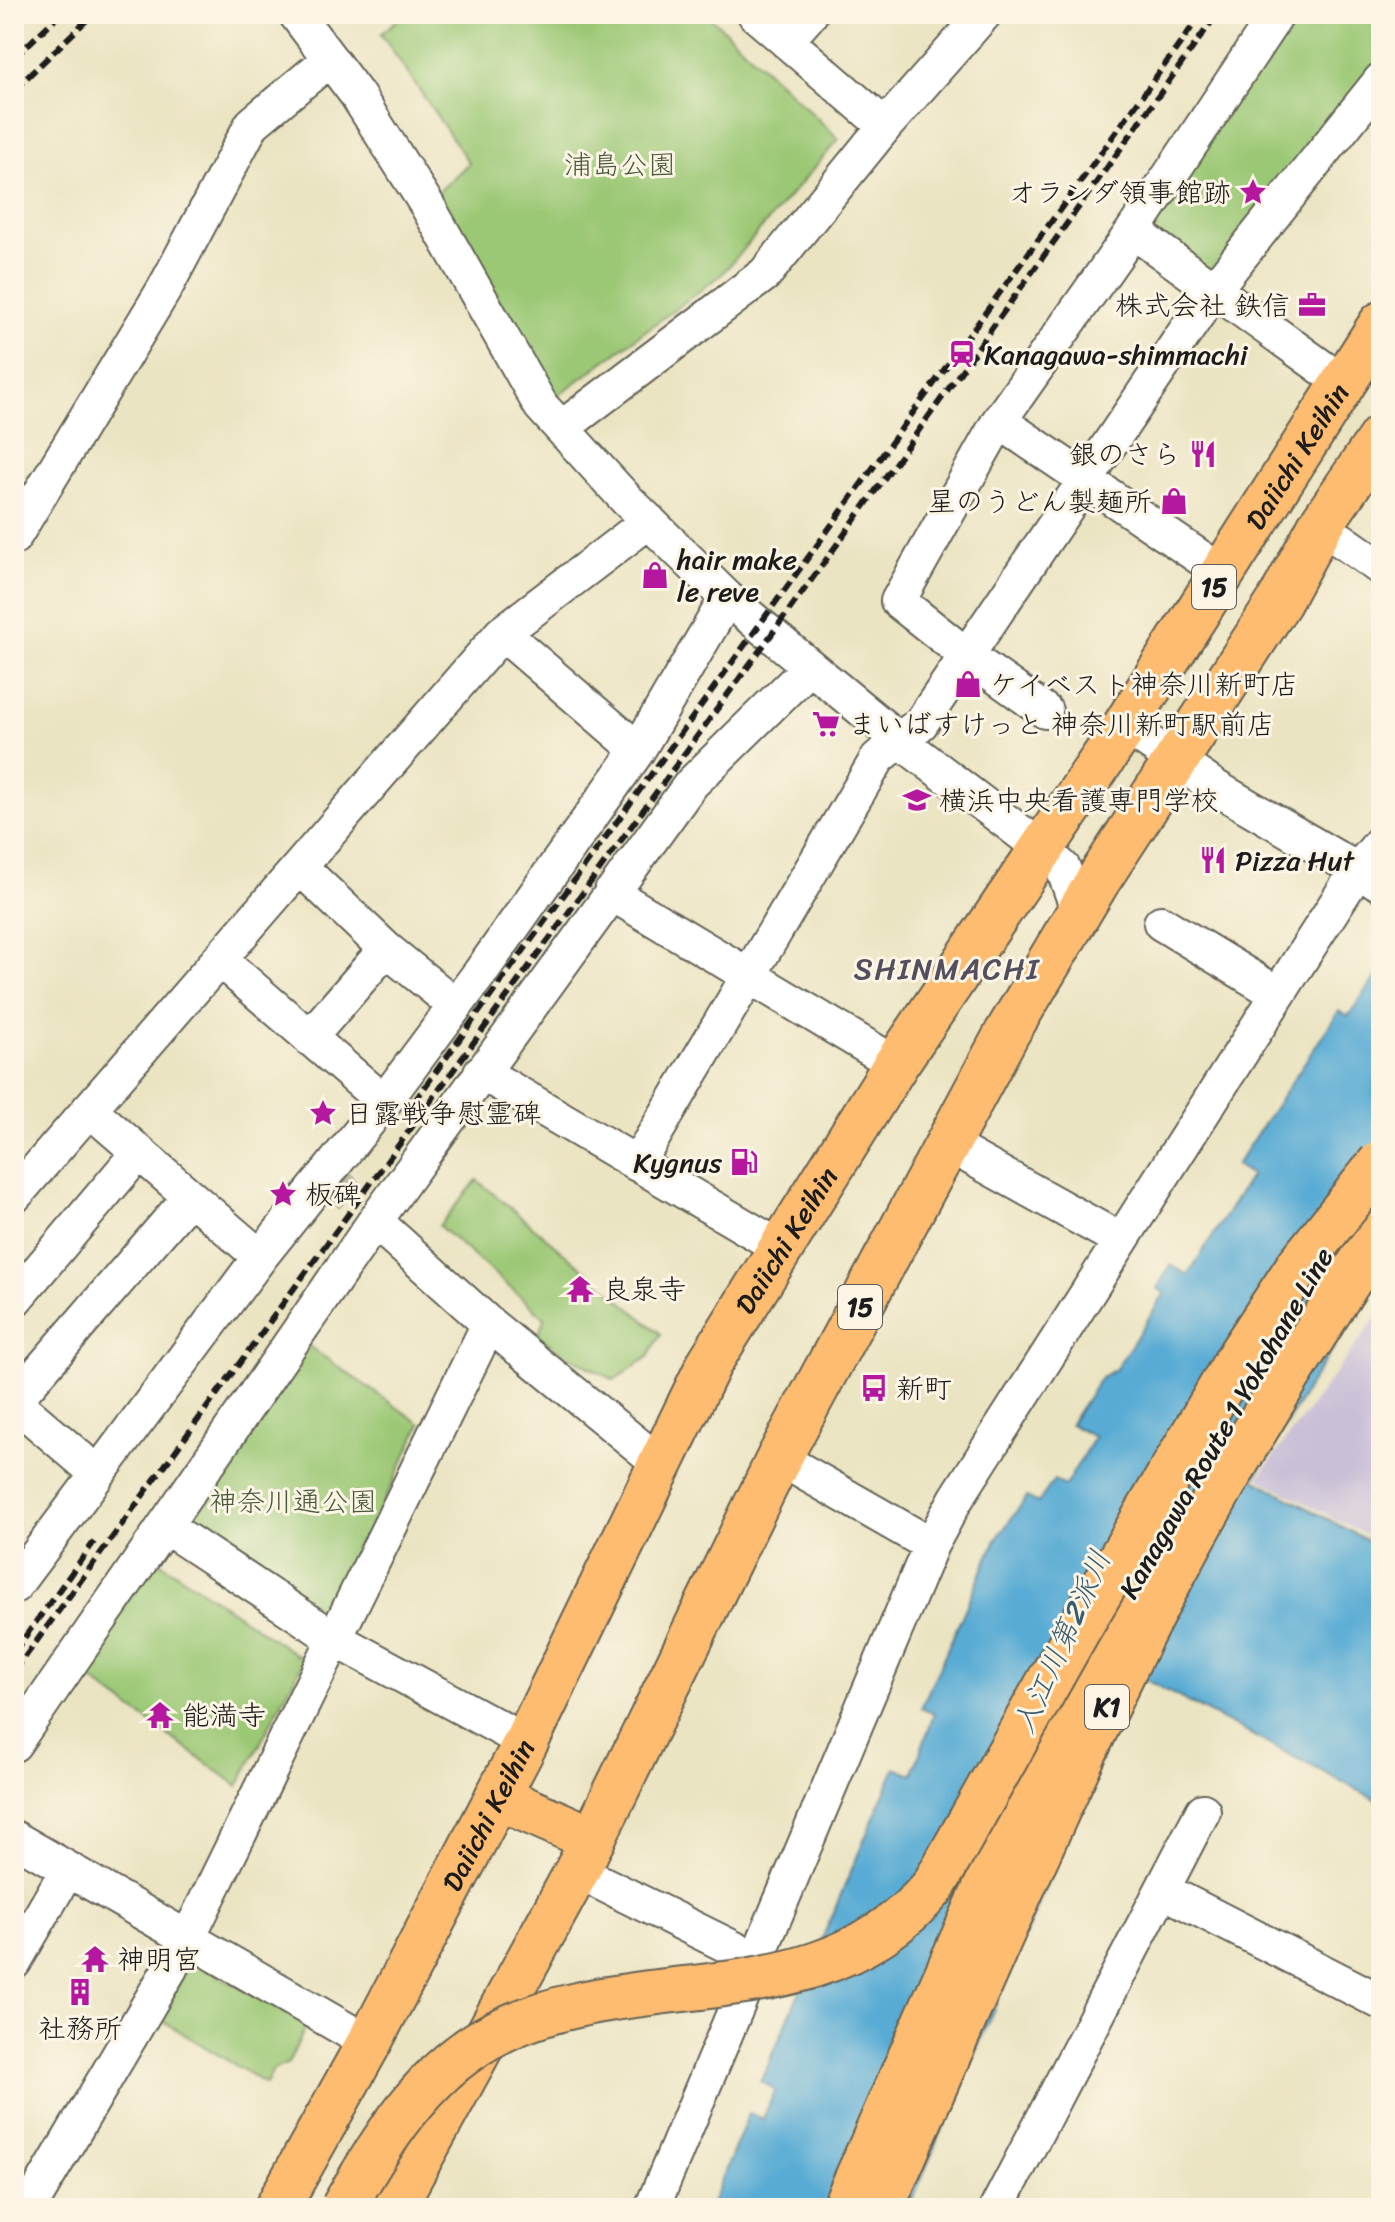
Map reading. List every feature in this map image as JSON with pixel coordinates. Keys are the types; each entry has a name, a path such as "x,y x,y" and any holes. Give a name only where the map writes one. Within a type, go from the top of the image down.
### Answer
{"highway":[{"name":"Daiichi Keihin","path":"277,2208 369,2043 526,1742 710,1362 896,1064 1125,726 1381,324"},
{"name":"Daiichi Keihin","path":"393,2208 585,1855 779,1458 1022,1006 1174,761 1279,602 1320,526 1381,437"},
{"path":"343,2208 403,2112 428,2084 488,2038 546,2014 584,2004 774,1977 821,1965 852,1952 908,1917 933,1887 1078,1630 1241,1353 1299,1265 1381,1162"},
{"name":"Kanagawa Route 1 Yokohane Line","path":"844,2208 973,1913 1101,1640 1251,1371 1381,1169"},
{"name":"Kanagawa Route 1 Yokohane Line","path":"881,2208 1004,1927 1130,1657 1202,1522 1381,1232"},
{"path":"497,1797 585,1855"}],"street":[{"path":"296,14 330,59 427,205 541,406 649,521 727,598 809,668 1063,868 1079,912"},
{"path":"755,14 885,126"},
{"path":"786,41 810,14"},
{"path":"563,427 765,274 885,126 984,14"},
{"path":"1045,711 966,655 898,601 999,421 1133,231 1277,14"},
{"path":"14,537 165,288 252,124 330,59"},
{"path":"637,1164 878,758 921,723 1215,288 1381,80"},
{"path":"1133,231 1342,382"},
{"path":"999,421 1086,477 1223,573"},
{"path":"14,1196 502,633 649,521"},
{"path":"1341,540 1381,568"},
{"path":"14,1586 260,1257 384,1102 455,1005 638,750 727,598"},
{"path":"502,633 638,750"},
{"path":"14,1744 375,1221 691,784 809,668"},
{"path":"1125,726 1174,761 1369,878"},
{"path":"652,2208 931,1545 956,1499 1278,994 1369,878 1381,842"},
{"path":"300,867 386,949 455,1005"},
{"path":"611,893 896,1064"},
{"path":"1161,923 1278,994"},
{"path":"309,1038 386,949"},
{"path":"219,959 384,1102"},
{"path":"481,1072 781,1248"},
{"path":"89,1109 260,1257"},
{"path":"947,1144 1120,1240"},
{"path":"14,1300 139,1152"},
{"path":"98,1474 14,1402 190,1197"},
{"path":"375,1221 489,1324 662,1465"},
{"path":"28,2201 188,1938 489,1324"},
{"path":"779,1458 931,1545"},
{"path":"166,1527 335,1639 526,1742"},
{"path":"997,2208 1203,1811"},
{"path":"14,1838 369,2043"},
{"path":"585,1855 757,1960"},
{"path":"14,1962 68,1869"},
{"path":"1162,1890 1381,2002"}],"shaded area":[{"path":"1381,1311 1381,1543 1258,1478"}],"green space":[{"name":"浦島公園","path":"404,14 707,14 839,139 721,275 549,402 434,196 469,163 381,34"},
{"path":"1291,14 1360,14 1381,29 1381,67 1212,276 1148,231"},
{"path":"477,1180 661,1334 648,1357 614,1380 562,1353 538,1335 545,1318 439,1226"},
{"name":"神奈川通公園","path":"301,1341 421,1424 326,1623 189,1532 185,1516"},
{"path":"156,1559 304,1660 238,1786 78,1670"},
{"path":"191,1960 307,2025 288,2063 273,2070 266,2084 158,2018"}],"water":[{"name":"入江川第2派川","path":"1381,970 1381,1278 1314,1377 1254,1479 1381,1548 1381,1802 1136,1675 909,2208 710,2208 749,2113 763,2119 775,2090 761,2082 895,1768 912,1775 934,1714 921,1708 996,1540 1027,1497 1038,1503 1054,1480 1065,1486 1094,1437 1070,1424 1101,1377 1115,1370 1165,1293 1157,1288 1171,1265 1188,1275 1251,1175 1236,1165 1339,1011 1348,1016"}],"tunnel":[{"path":"327,1173 375,1221"}],"railway":[{"path":"14,29 29,14"},
{"path":"14,58 60,14"},
{"path":"14,90 93,14"},
{"path":"14,1672 828,557 1217,14"},
{"path":"414,1102 1195,23"},
{"path":"14,1652 94,1542"}],"place":[{"name":"オランダ領事館跡","path":"1253,192"},
{"name":"株式会社 鉄信","path":"1312,305"},
{"name":"Kanagawa-shimmachi","path":"962,354"},
{"name":"銀のさら","path":"1203,454"},
{"name":"星のうどん製麺所","path":"1174,501"},
{"name":"hair make le reve","path":"655,575"},
{"name":"ケイベスト神奈川新町店","path":"968,684"},
{"name":"まいばすけっと 神奈川新町駅前店","path":"826,724"},
{"name":"横浜中央看護専門学校","path":"917,800"},
{"name":"Pizza Hut","path":"1213,860"},
{"name":"日露戦争慰霊碑","path":"323,1113"},
{"name":"Kygnus","path":"744,1162"},
{"name":"板碑","path":"283,1194"},
{"name":"良泉寺","path":"580,1289"},
{"name":"新町","path":"874,1388"},
{"name":"能満寺","path":"160,1715"},
{"name":"神明宮","path":"95,1959"},
{"name":"社務所","path":"80,1992"}],"district":[{"name":"SHINMACHI","path":"947,969"}]}
